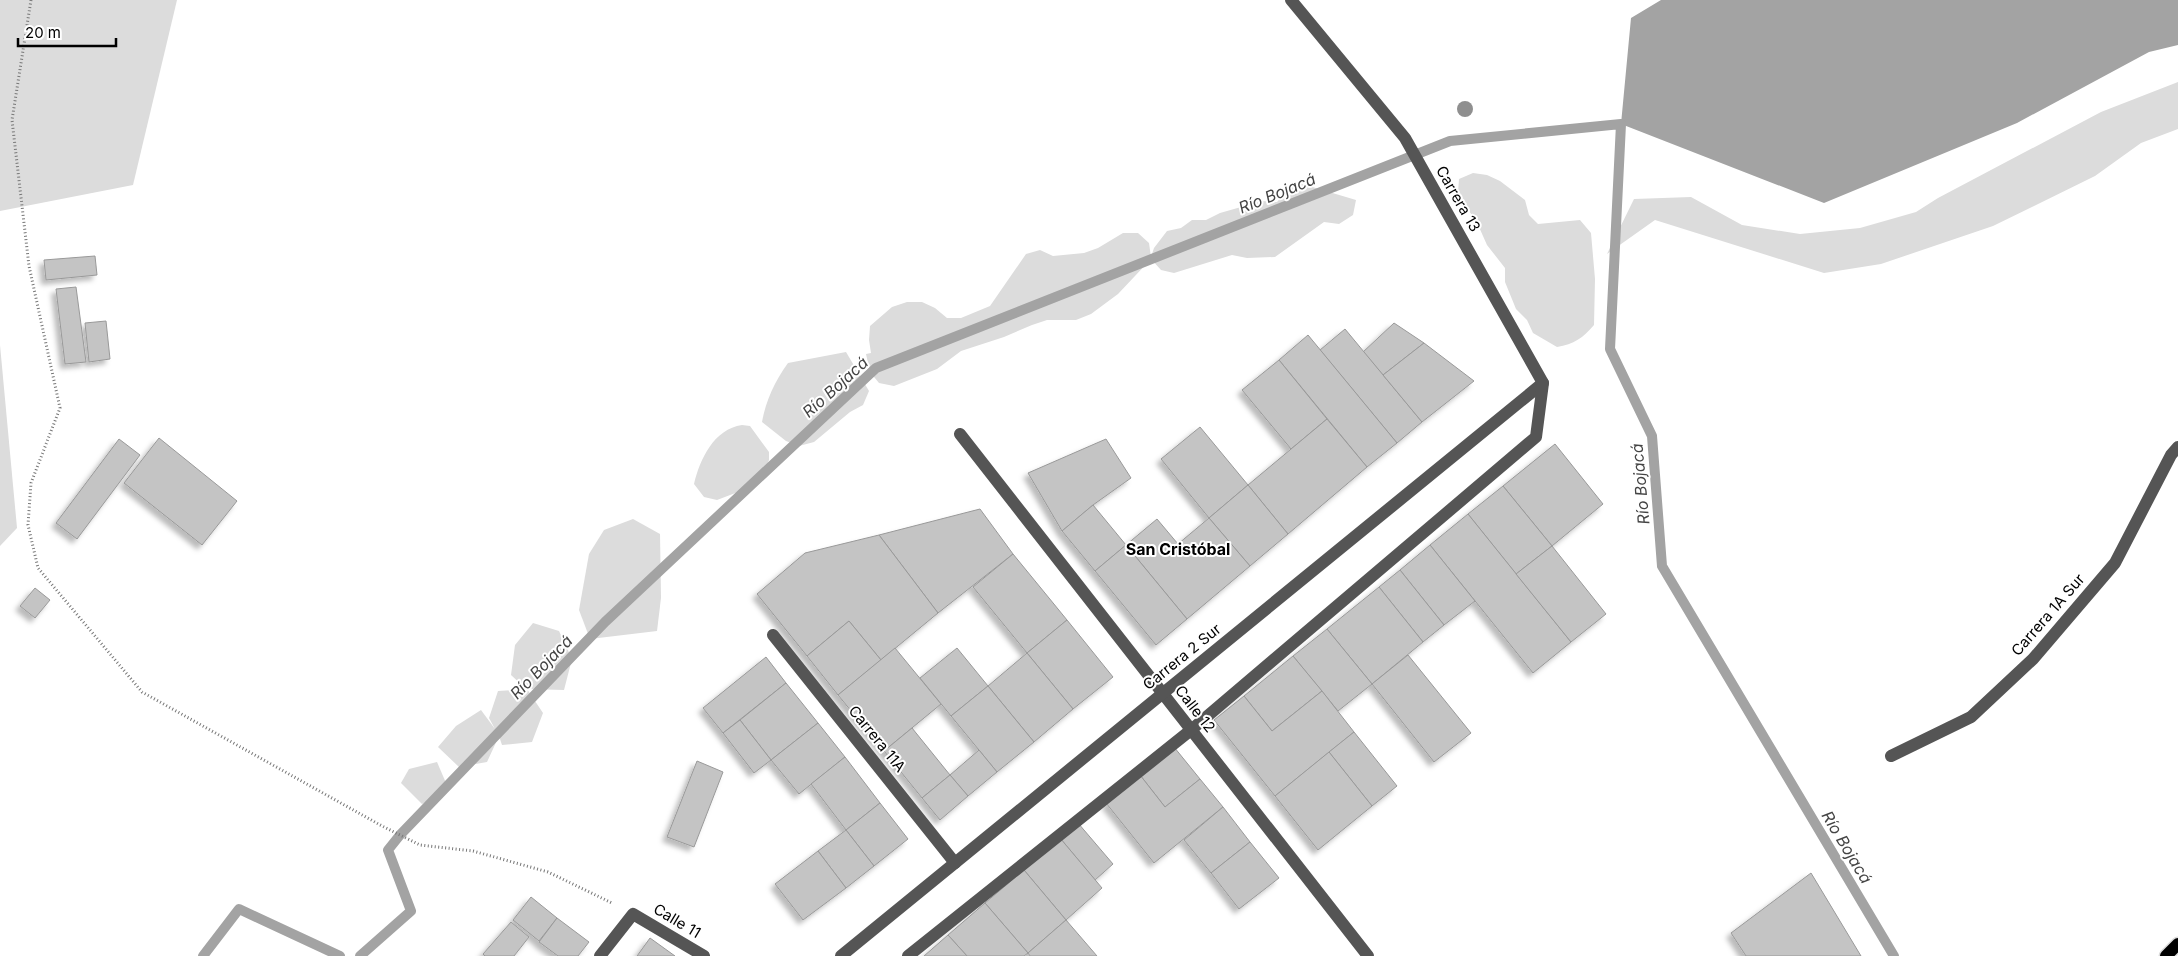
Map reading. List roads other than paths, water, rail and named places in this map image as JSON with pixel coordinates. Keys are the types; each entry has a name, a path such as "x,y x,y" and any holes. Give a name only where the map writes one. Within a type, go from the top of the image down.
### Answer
{"main road":[{"path":"2166,956 2178,944"}],"street":[{"name":"Carrera 13","path":"1291,0 1405,138 1544,383"},
{"path":"908,956 1191,730 1536,437 1544,383"},
{"name":"Carrera 2 Sur","path":"841,956 1544,383"},
{"name":"Calle 12","path":"960,434 1368,956"},
{"name":"Carrera 1A Sur","path":"1891,756 1971,717 2033,659 2115,563 2170,455 2178,447"},
{"name":"Carrera 11A","path":"774,636 955,863"},
{"name":"Calle 11","path":"600,956 634,914 704,956"}],"waterway":[{"name":"Río Bojacá","path":"360,956 411,911 388,850 400,835 605,622 876,368 1450,141 1621,124 1610,349 1652,436 1662,566 1894,956"},
{"name":"Río Bojacá","path":"203,956 239,909 340,956"}],"district":[{"name":"San Cristóbal","path":"1178,549"}]}
